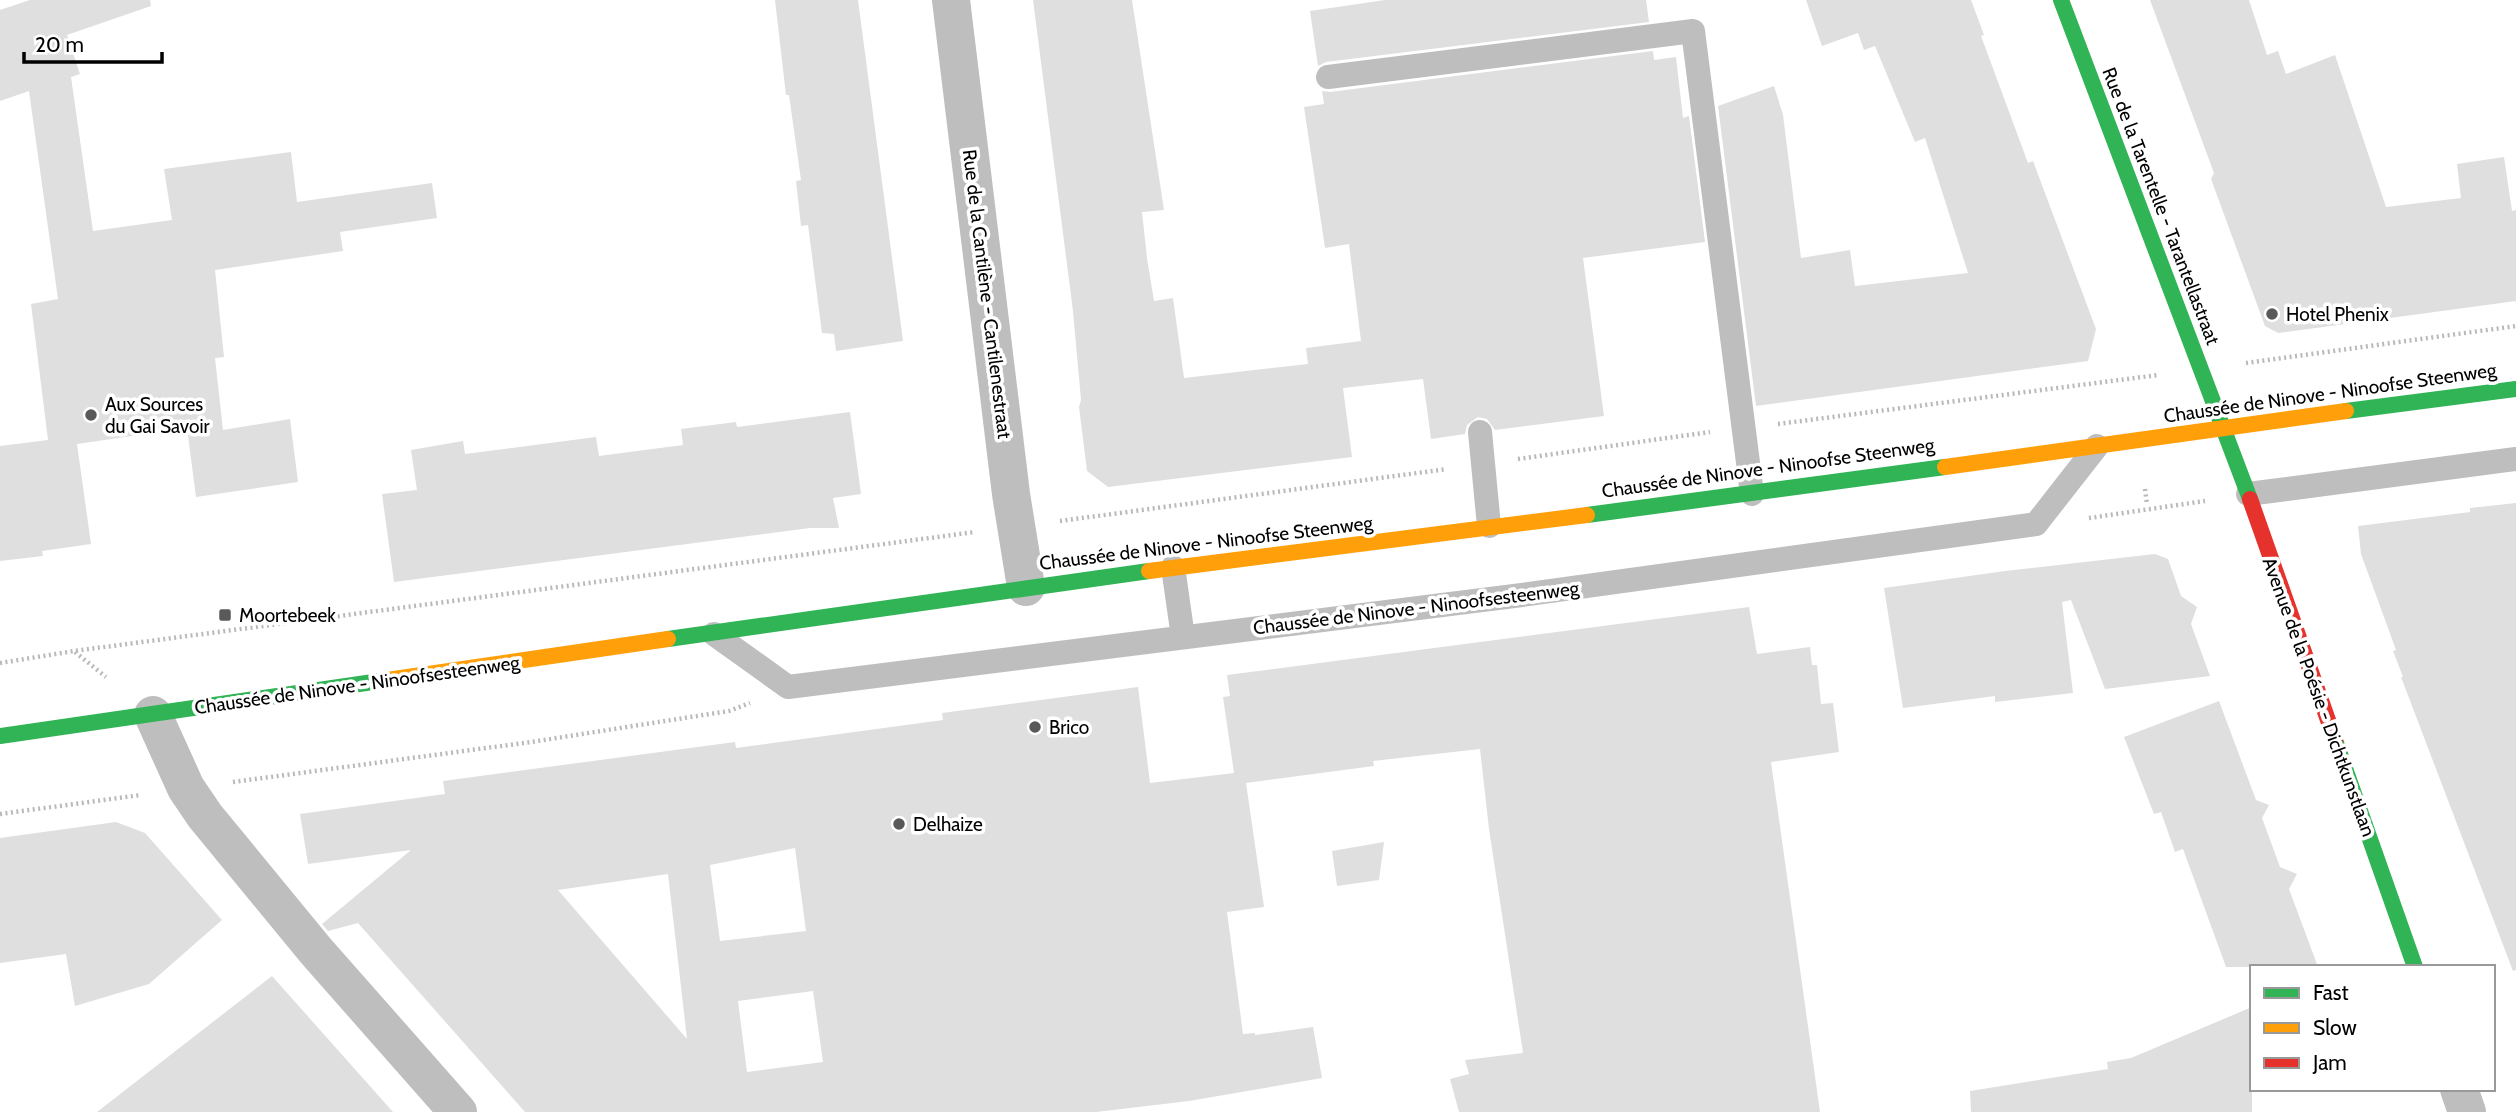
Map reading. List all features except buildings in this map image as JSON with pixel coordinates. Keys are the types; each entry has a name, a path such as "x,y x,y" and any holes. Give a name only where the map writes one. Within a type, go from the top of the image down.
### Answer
{"main road":[{"name":"Rue de la Tarentelle - Tarantellastraat","path":"2061,0 2224,427"},
{"name":"Chaussée de Ninove - Ninoofse Steenweg","path":"1026,587 1752,494 1917,469 2516,389"},
{"name":"Avenue de la Poésie - Dichtkunstlaan","path":"2224,427 2414,965"},
{"name":"Chaussée de Ninove - Ninoofsesteenweg","path":"0,736 1026,587"}],"street":[{"name":"Rue de la Cantilène - Cantilenestraat","path":"951,0 1016,527 1026,587"},
{"path":"153,715 186,788 229,845 316,951 458,1112"},
{"path":"2460,1091 2467,1112"}],"lane":[{"path":"1328,77 1693,31 1752,494"},
{"path":"1480,432 1489,526"},
{"path":"2036,524 2097,446"},
{"path":"2248,494 2516,459"},
{"name":"Chaussée de Ninove - Ninoofsesteenweg","path":"788,687 1522,595 2036,524"},
{"path":"1173,568 1183,637"},
{"path":"714,634 788,687"}],"path":[{"path":"0,663 88,649 2516,326"},
{"path":"2146,489 2147,504"},
{"path":"2036,524 2248,494"},
{"path":"0,814 531,742 729,710 788,687"}],"traffic: fast":[{"path":"2061,0 2250,499"},
{"path":"2346,411 2516,389"},
{"path":"1587,515 1945,467"},
{"path":"668,639 1149,571"},
{"path":"0,736 387,680"},
{"path":"2335,740 2414,965"}],"traffic: slow":[{"path":"1945,467 2346,411"},
{"path":"1149,571 1587,515"},
{"path":"387,680 668,639"}],"traffic: jam":[{"path":"2250,499 2335,740"}],"place":[{"name":"Hotel Phenix","path":"2272,314"},
{"name":"Aux Sources du Gai Savoir","path":"91,415"},
{"name":"Moortebeek","path":"225,615"},
{"name":"Brico","path":"1035,727"},
{"name":"Delhaize","path":"899,824"}]}
